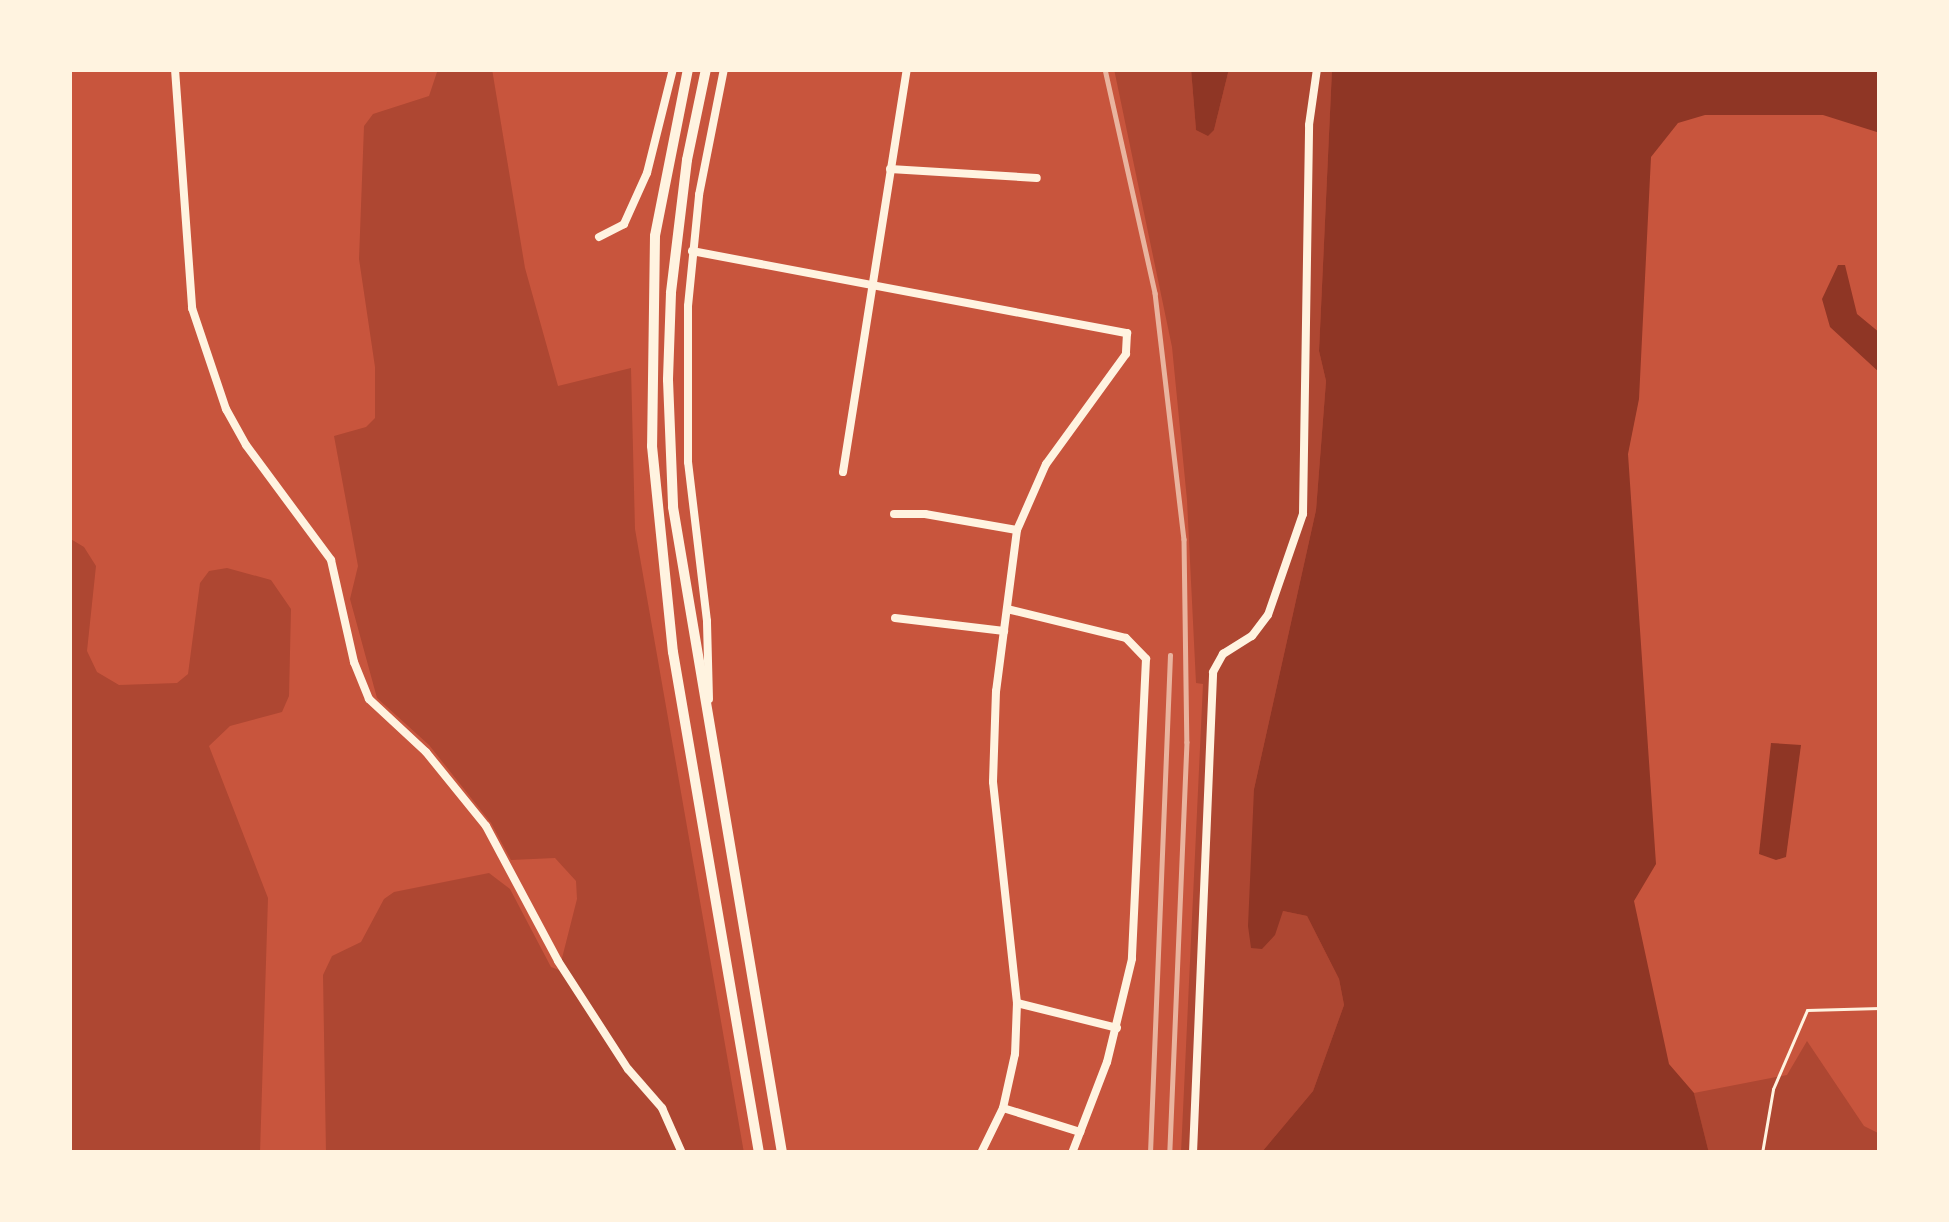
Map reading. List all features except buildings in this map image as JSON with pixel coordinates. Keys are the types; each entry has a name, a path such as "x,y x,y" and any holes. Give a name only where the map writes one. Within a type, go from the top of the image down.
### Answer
{"main road":[{"path":"688,69 655,236 652,446 673,652 759,1153"},
{"path":"706,69 676,239 668,380 680,568 782,1153"}],"street":[{"path":"176,69 192,308 226,409 245,445 331,560 353,662 369,699 426,752 486,826 558,962 628,1069 662,1108 682,1153"},
{"path":"599,237 624,224 647,173 673,69"},
{"path":"710,728 709,639 693,530 686,414 692,251 724,69"},
{"path":"843,472 907,69"},
{"path":"1193,1153 1213,672 1219,658 1252,636 1268,615 1303,514 1309,125 1317,69"},
{"path":"890,169 1037,178"},
{"path":"692,251 1126,333 1126,354 1046,464 1017,530 992,782 1017,1003 1015,1054 1003,1108 981,1153"},
{"path":"894,514 926,514 1017,530"},
{"path":"1007,609 1121,637 1146,659 1139,894 1117,1028 1072,1153"},
{"path":"896,618 1004,631"},
{"path":"1017,1003 1117,1028"},
{"path":"1003,1108 1080,1132"}],"lane":[{"path":"1762,1153 1773,1089 1807,1010 1880,1008"}],"shaded area":[{"path":"438,69 492,69 525,268 558,386 631,368 635,529 744,1153 326,1153 323,975 332,956 361,942 384,899 394,892 489,873 510,889 551,967 559,970 577,899 576,881 555,858 511,860 491,823 429,745 377,698 350,599 358,566 334,436 366,427 375,418 375,367 359,259 364,126 373,114 429,96"},
{"path":"1114,69 1191,69 1196,130 1214,130 1229,69 1332,69 1319,351 1326,381 1316,510 1254,789 1276,921 1283,911 1307,916 1339,979 1344,1005 1313,1091 1261,1153 1181,1153 1203,684 1196,683 1187,500 1172,347"},
{"path":"1191,69 1229,69 1214,130 1208,136 1196,130"},
{"path":"1332,69 1880,69 1880,133 1823,115 1705,115 1678,123 1651,157 1639,399 1628,454 1656,864 1634,901 1669,1064 1694,1093 1709,1153 1261,1153 1313,1091 1344,1005 1339,979 1307,916 1283,911 1275,935 1262,949 1251,948 1248,926 1254,789 1316,510 1326,381 1319,351"},
{"path":"1838,265 1845,265 1857,314 1880,333 1880,373 1830,327 1822,299"},
{"path":"69,538 84,547 96,566 87,651 97,672 119,685 177,683 188,674 200,583 209,571 227,568 271,580 291,609 289,696 282,712 230,726 209,746 268,898 260,1153 69,1153"},
{"path":"1771,743 1801,745 1786,857 1776,860 1759,854"},
{"path":"1807,1041 1864,1126 1880,1134 1880,1153 1709,1153 1694,1093 1787,1075"}],"railway":[{"path":"1105,69 1155,293 1184,539 1187,742 1170,1153"},
{"path":"1150,1153 1170,655"}]}
